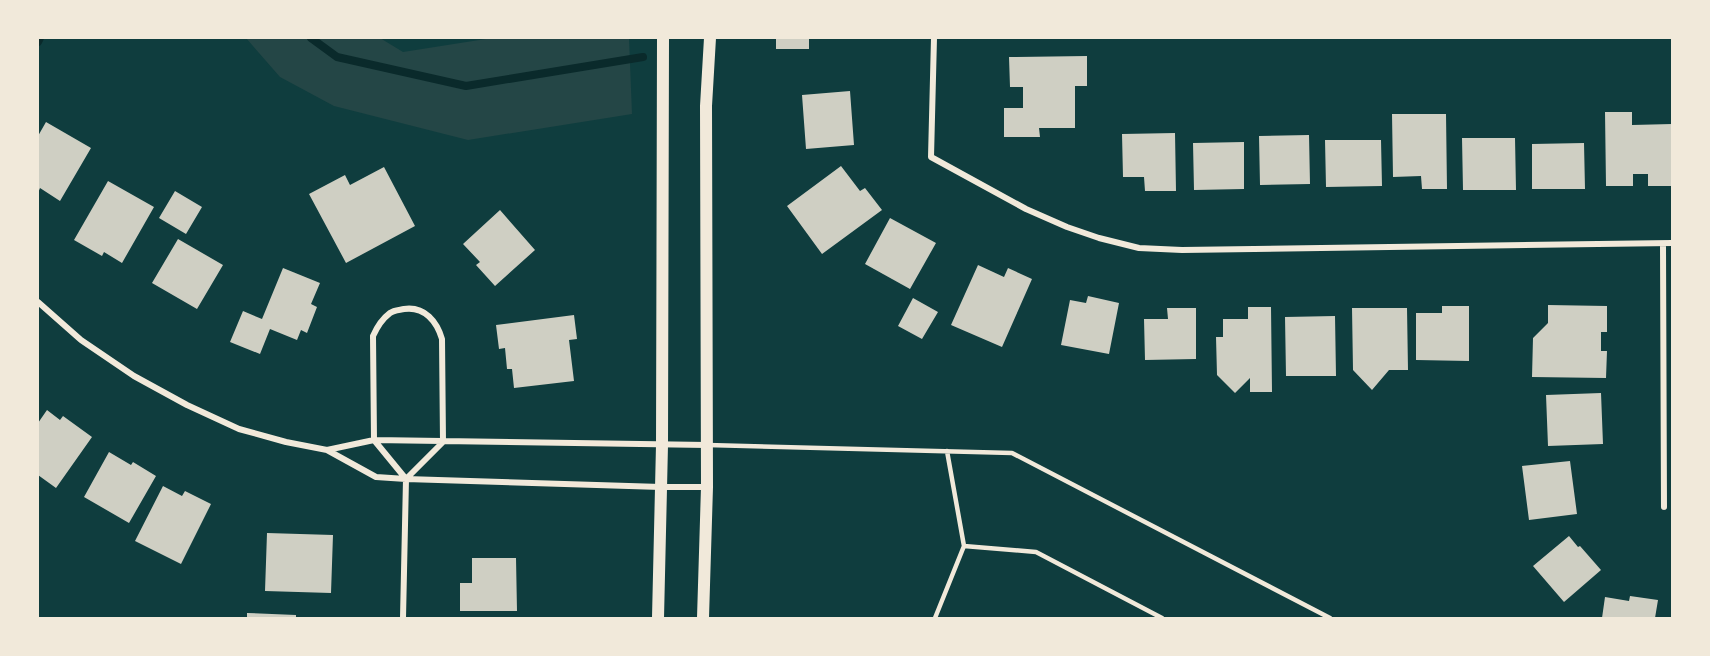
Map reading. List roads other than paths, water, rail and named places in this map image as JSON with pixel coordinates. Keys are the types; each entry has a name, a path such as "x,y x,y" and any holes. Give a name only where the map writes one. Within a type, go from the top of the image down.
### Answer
{"main road":[{"path":"658,618 662,444 663,38"},
{"path":"703,618 707,487 706,106 710,38"}],"street":[{"path":"934,38 931,157 1026,209 1066,227 1099,238 1139,248 1182,250 1672,243"},
{"path":"1663,243 1664,507"},
{"path":"38,302 81,340 125,370 187,405 239,429 327,450 376,477 707,487"},
{"path":"403,618 406,479 374,440 373,336 379,323 392,311 411,308 429,315 439,326 442,339 443,442 406,479"},
{"path":"327,450 374,440 707,445"}],"lane":[{"path":"707,445 1012,453 1330,618"},
{"path":"934,618 964,546 947,451"},
{"path":"964,546 1036,552 1162,618"}],"waterway":[{"path":"38,42 40,38"},
{"path":"311,38 337,57 466,86 643,57"}]}
